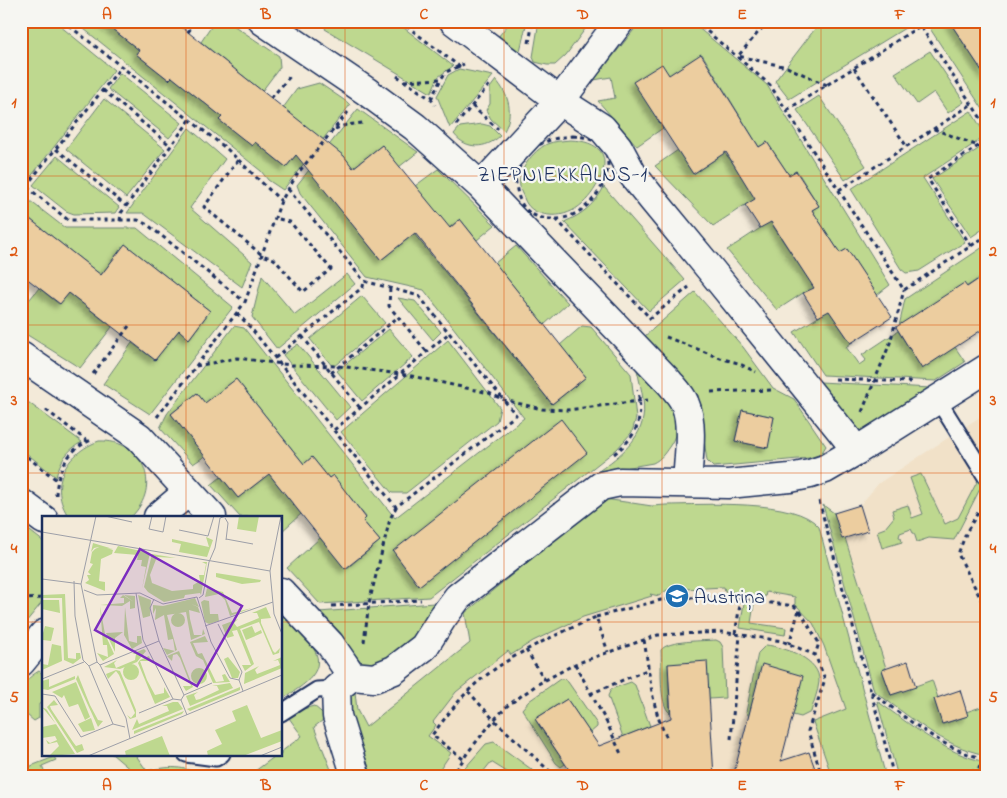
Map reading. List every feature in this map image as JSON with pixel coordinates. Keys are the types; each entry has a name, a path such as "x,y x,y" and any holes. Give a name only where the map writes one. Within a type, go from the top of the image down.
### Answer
{"street":[{"path":"263,21 410,122 481,186 633,333 681,396 689,414 687,483"},
{"path":"454,21 507,62 602,128 618,147 633,175 851,444"},
{"path":"481,186 560,100 620,21"},
{"path":"21,356 78,393 139,437 211,516"},
{"path":"349,681 374,678 394,670 424,647 442,617 458,598 601,486 620,482 728,484 790,478 810,474 825,469 851,444 930,391 986,369"},
{"path":"159,516 188,492"},
{"path":"21,503 42,519"},
{"path":"282,593 330,644 349,681 337,716 356,777"},
{"path":"21,662 42,636"}],"lane":[{"path":"930,391 986,477"},
{"path":"282,712 317,690 349,681"},
{"path":"201,756 216,758 219,756"}],"path":[{"path":"63,21 190,120 238,160 281,201"},
{"path":"188,32 196,21"},
{"path":"400,21 461,66 471,68"},
{"path":"695,21 770,85 904,290"},
{"path":"738,56 768,21"},
{"path":"917,21 986,126"},
{"path":"787,110 920,26"},
{"path":"410,122 431,99 446,72 461,66 482,42"},
{"path":"738,56 787,66 827,85"},
{"path":"438,146 507,62"},
{"path":"26,186 121,67"},
{"path":"854,68 907,147"},
{"path":"396,75 431,99 436,108"},
{"path":"404,81 441,79"},
{"path":"103,90 171,146"},
{"path":"139,437 237,313 244,302 281,201 288,188 298,173 366,91"},
{"path":"839,190 972,104"},
{"path":"120,221 121,213 190,120"},
{"path":"934,129 986,149"},
{"path":"556,219 566,218 587,205 596,195 609,170 608,158 604,149 595,141 586,137 555,138 541,143 531,151 516,175 519,201 524,209 532,214 556,219 650,318"},
{"path":"971,246 928,179 986,141"},
{"path":"56,148 126,206"},
{"path":"238,160 204,207 262,255 274,259 303,292 331,269 290,222 275,218"},
{"path":"21,182 68,220 138,220 148,225 244,302"},
{"path":"288,188 364,281 419,296 516,415 396,507 390,518 349,681"},
{"path":"851,444 890,342 904,290 986,236"},
{"path":"633,333 710,269"},
{"path":"21,287 28,279"},
{"path":"275,358 363,287 364,281"},
{"path":"390,288 389,306 427,352"},
{"path":"237,313 396,507"},
{"path":"331,373 398,317"},
{"path":"78,393 128,326"},
{"path":"334,430 449,333"},
{"path":"633,333 677,340 723,359 738,363 759,374"},
{"path":"302,336 360,408"},
{"path":"196,366 237,358 279,363 339,366 400,375 489,393 504,400 542,409 567,410 696,393 778,388"},
{"path":"830,379 876,380 930,391"},
{"path":"611,456 626,444 640,421 640,401 637,385"},
{"path":"41,406 87,441"},
{"path":"986,417 983,419 986,424"},
{"path":"60,469 76,449 95,438"},
{"path":"21,452 58,481"},
{"path":"810,474 824,516 894,777"},
{"path":"986,499 967,531 958,554 986,609"},
{"path":"21,553 23,580 21,599 42,598"},
{"path":"463,759 432,736 468,691 495,668 526,650 596,617 661,600 718,596 794,606 799,610 819,643 815,655 825,678 808,730 822,777"},
{"path":"735,634 741,599"},
{"path":"326,606 422,600"},
{"path":"789,644 799,610"},
{"path":"596,617 608,652"},
{"path":"452,777 463,759 507,706 545,680 575,664 658,635 722,632 782,641 815,655"},
{"path":"731,739 740,635"},
{"path":"644,640 653,700 661,728 668,740"},
{"path":"526,650 545,680"},
{"path":"575,664 607,723 622,756"},
{"path":"590,694 649,669"},
{"path":"468,691 494,720 556,777"},
{"path":"871,692 933,736 959,750 986,759"},
{"path":"964,777 986,763"}],"shaded area":[{"path":"986,413 986,711 984,706 968,716 942,724 934,698 937,698 916,685 916,687 891,695 882,670 886,668 845,538 834,513 860,505 879,483"},
{"name":"Austriņa","path":"643,505 804,526 877,777 376,777 365,727"}],"green space":[{"path":"21,21 54,21 114,70 29,179 21,173"},
{"path":"74,21 102,21 139,50 136,54 169,80 172,77 222,117 220,120 252,146 255,142 286,167 314,133 283,108 297,89 319,83 350,105 283,190 268,180 261,171"},
{"path":"215,21 227,21 279,56 280,67 262,91 201,42"},
{"path":"329,21 395,21 453,66 438,77 431,93 325,29"},
{"path":"511,21 527,21 518,53 498,37"},
{"path":"539,21 591,21 566,55 555,65 547,65 535,62 533,57"},
{"path":"641,21 690,21 767,85 890,285 877,295 847,249 840,253 812,210 819,206 797,171 789,175 767,142 759,147 702,54 673,73 663,128 637,146 598,101 615,98 611,77 594,80"},
{"path":"821,21 906,21 910,25 789,99 775,81"},
{"path":"925,21 949,21 986,77 986,114"},
{"path":"930,51 964,102 948,113 934,92 917,104 895,73"},
{"path":"459,69 493,76 450,128 437,96 448,75"},
{"path":"120,73 182,123 169,138 108,89"},
{"path":"496,80 509,104 509,118 504,131 491,119 486,110 490,104 490,88"},
{"path":"819,96 866,166 845,180 797,110"},
{"path":"104,99 165,149 126,198 66,149"},
{"path":"358,109 418,152 399,167 382,145 353,168 343,155 315,177 381,260 414,234 552,404 586,377 560,345 582,326 591,327 631,374 636,418 632,432 617,449 429,597 320,604 287,568 320,538 346,569 380,541 363,521 366,517 333,476 329,478 312,457 304,464 236,379 210,400 208,407 197,393 171,414 205,456 193,464 160,428 167,414 234,326 244,328 395,518 524,418 424,290 367,277 300,193 297,185"},
{"path":"971,111 986,136 923,178 965,242 919,271 906,273 901,269 851,189"},
{"path":"482,124 490,126 500,136 489,143 476,146 464,143 454,134 460,127"},
{"path":"189,128 225,159 190,208 252,262 242,287 143,213 127,213"},
{"path":"570,140 589,143 600,151 603,157 602,173 594,191 576,209 561,215 543,214 531,209 520,190 521,175 527,162 536,151 547,144"},
{"path":"986,144 986,227 971,237 932,179"},
{"path":"678,150 693,174 720,156 722,150 733,163 756,200 713,226 655,166"},
{"path":"57,156 119,207 115,213 74,214 66,211 33,185"},
{"path":"438,169 495,225 477,240 460,219 449,228 415,186"},
{"path":"604,187 685,280 649,311 564,222 577,216 587,208"},
{"path":"21,194 65,228 137,228 233,307 150,414 103,384 132,343 155,360 179,330 189,339 210,311 125,244 101,275 21,212"},
{"path":"769,220 815,289 803,293 777,310 727,250 762,227"},
{"path":"986,245 986,274 898,331 905,299"},
{"path":"516,246 568,303 544,325 495,263"},
{"path":"347,274 355,284 277,349 252,317 262,276 295,315"},
{"path":"39,288 59,304 69,293 112,327 80,368 21,331 21,310"},
{"path":"695,292 743,347 773,388 794,399 826,446 821,454 809,458 713,467 707,461 698,395 645,336","holes":["742,410 774,417 767,448 735,441"]},
{"path":"362,296 385,323 333,367 310,339"},
{"path":"398,298 415,301 441,332 433,340"},
{"path":"827,308 851,343 846,347 859,365 866,360 862,355 898,331 922,368 955,347 965,362 936,381 823,375 794,332 820,316"},
{"path":"389,329 413,357 362,401 337,371"},
{"path":"448,340 500,408 497,421 406,493 392,493 341,432"},
{"path":"298,344 350,407 336,420 283,355"},
{"path":"636,365 669,402 676,424 675,435 664,454 653,463 596,473 625,450 641,427 644,405"},
{"path":"820,382 931,388 865,430 859,431 850,427"},
{"path":"21,397 82,442 65,456 56,477 21,449"},
{"path":"99,441 114,442 127,448 137,456 144,467 147,479 146,492 141,505 132,516 68,516 60,494 60,482 69,462 87,446"},
{"path":"266,470 301,514 282,531 282,516 239,516 211,485 221,477 238,498 265,477"},
{"path":"921,474 945,524 958,518 978,480 982,485 954,540 929,538 917,542 911,529 900,533 899,537 902,542 882,548 877,531 885,528 894,517 892,510 908,505 912,518 923,514 910,478"},
{"path":"605,499 652,506 724,504 770,507 791,511 808,518 819,527 886,777 832,777 813,722 846,709 824,646 813,623 795,604 795,597 766,592 765,597 725,591 724,587 667,590 659,596 650,594 652,596 583,617 533,641 511,655 508,651 456,692 433,722 436,725 428,736 451,753 435,777 372,777 349,709 350,697 355,692 357,710 366,727 470,643 465,613"},
{"path":"823,505 834,513 845,538 886,668 882,670 891,695 932,680 938,698 934,699 943,724 967,716 966,712 984,706 986,711 986,755 970,751 941,738 874,691"},
{"path":"21,524 42,540 42,602 21,628"},
{"path":"434,603 417,639 381,664 364,665 319,612"},
{"path":"744,603 754,604 751,623 786,628 785,635 740,628"},
{"path":"282,611 314,649 317,658 317,666 314,673 303,685 282,699"},
{"path":"716,640 723,647 725,698 709,699 668,664 670,713 666,708 662,693 661,650 671,644"},
{"path":"766,645 782,648 800,656 814,667 818,674 819,682 811,712 801,717 793,715 762,665 749,716 746,712 758,653"},
{"path":"39,671 42,673 42,703 39,704 39,718 34,721 21,710 23,687"},
{"path":"560,679 568,682 597,724 597,727 590,733 567,699 535,719 565,764 561,767 556,763 522,709 529,701"},
{"path":"631,682 635,685 650,726 623,737 608,696 611,689"},
{"path":"877,701 942,745 971,758 986,762 986,777 898,777"},
{"path":"314,706 327,717 314,727 334,777 247,777 275,756 282,756 282,751 302,736 289,718 303,709"},
{"path":"494,742 531,769 535,774 534,777 515,777 491,762 479,777 460,777 465,768 486,744"},
{"path":"114,756 136,756 147,771 176,768 189,770 203,777 139,777"},
{"path":"54,757 56,760 42,766 46,777 24,777 31,766"}],"building":[{"path":"102,21 174,21 344,156 353,168 382,145 450,228 460,219 586,377 552,404 415,233 381,260 296,155 286,167 255,142 252,146 219,120 222,117 172,77 169,80 136,54 139,50"},
{"path":"949,21 986,21 986,77"},
{"path":"701,54 759,147 767,142 789,175 796,171 819,206 812,210 840,253 847,249 892,317 851,343 829,311 818,317 803,293 814,288 771,222 760,228 745,205 755,199 726,152 693,174 633,82 662,64 669,75"},
{"path":"21,212 101,275 125,244 210,311 189,339 179,330 155,360 69,293 60,304 21,274"},
{"path":"986,274 986,327 922,369 896,327 964,283 967,287"},
{"path":"236,379 304,464 312,457 329,478 333,475 366,518 363,521 380,541 345,569 269,474 238,498 171,414 197,393 205,403"},
{"path":"742,410 774,417 768,448 735,441"},
{"path":"561,419 587,453 419,586 393,551"},
{"path":"860,505 868,531 842,539 834,513"},
{"path":"707,661 714,777 574,777 535,719 567,699 599,746 671,718 668,664"},
{"path":"908,661 916,687 891,695 882,670"},
{"path":"762,664 803,676 781,761 809,752 818,777 733,777"},
{"path":"960,690 968,716 942,724 934,699"}],"place":[{"name":"Austriņa","path":"677,596"}],"district":[{"name":"ZIEPNIEKKALNS-1","path":"563,174"}]}
